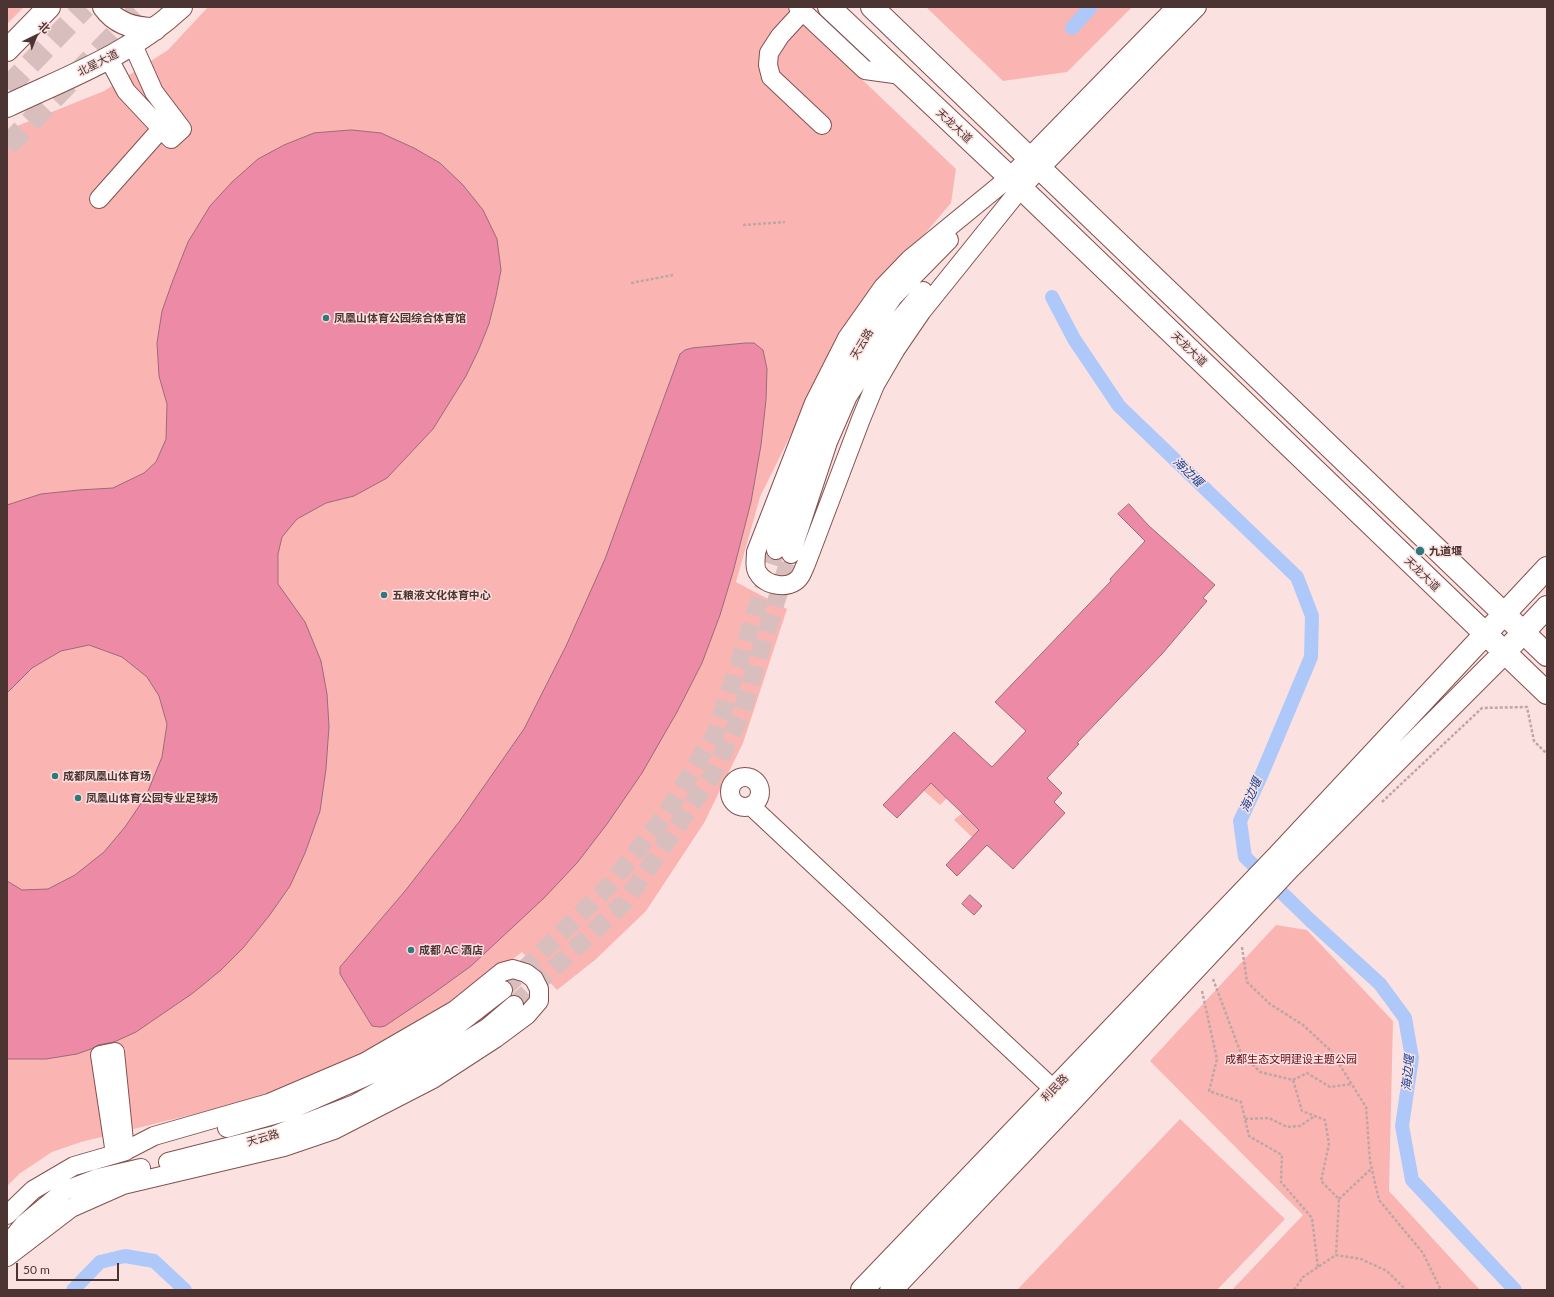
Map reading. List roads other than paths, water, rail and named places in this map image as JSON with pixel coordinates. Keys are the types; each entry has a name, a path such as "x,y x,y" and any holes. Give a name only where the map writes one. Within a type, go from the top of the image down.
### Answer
{"main road":[{"path":"7,50 49,7"},
{"path":"104,7 120,22 139,29 155,29"},
{"name":"北星大道","path":"7,106 109,59 133,45 155,29 180,7"},
{"name":"天龙大道","path":"829,7 1015,183 1547,694"},
{"path":"872,7 1547,655"},
{"path":"1283,863 1485,634 1547,568"},
{"path":"1283,863 1504,653 1547,607"},
{"name":"利民路","path":"890,1290 1065,1093 1283,863"},
{"name":"利民路","path":"862,1290 1065,1093"}],"street":[{"path":"1015,183 910,259 883,287 847,338 814,403 756,552 755,565 758,573 771,584 787,585 799,578 806,564 875,385 896,349 922,311 1015,183 1176,7"},
{"path":"1035,162 1197,7"},
{"path":"822,125 771,77 768,65 769,52 801,9 865,70 901,75"},
{"path":"109,59 126,91 171,139 182,129 154,92 133,45"},
{"path":"99,199 161,129"},
{"name":"天云路","path":"784,552 824,414 862,343 893,297 1015,183"},
{"path":"755,802 1065,1093"},
{"path":"7,1256 71,1208 123,1185 284,1147 334,1130 432,1079 496,1038 527,1015 539,1001 539,989 534,979 526,974 513,970 502,972 455,1010 365,1062 269,1103 154,1136 120,1152"},
{"name":"天云路","path":"7,1215 34,1190 74,1166 120,1152 182,1140 288,1112 379,1071 450,1031 503,990"},
{"name":"天云路","path":"7,1245 24,1224 64,1191 98,1178 275,1135 355,1104 428,1064 487,1028 514,1005"}],"waterway":[{"name":"海边堰","path":"1072,28 1091,7"},
{"name":"海边堰","path":"1052,297 1074,339 1119,406 1297,577 1312,616 1311,657 1261,776 1240,821 1245,857 1312,922 1380,984 1405,1018 1412,1058 1402,1126 1412,1180 1515,1290"},
{"name":"九道堰","path":"73,1290 100,1262 125,1256 154,1261 185,1290"}],"tunnel":[{"path":"7,88 85,7"},
{"path":"7,146 142,7"},
{"path":"503,990 608,887 666,814 716,732 776,550"},
{"path":"514,1005 625,902 712,776 740,717 791,554"}],"place":[{"name":"凤凰山体育公园综合体育馆","path":"326,318"},
{"name":"九道堰","path":"1420,551"},
{"name":"五粮液文化体育中心","path":"384,595"},
{"name":"成都凤凰山体育场","path":"55,776"},
{"name":"凤凰山体育公园专业足球场","path":"78,798"},
{"name":"成都 AC 酒店","path":"411,950"}],"park label":[{"name":"成都生态文明建设主题公园","path":"1291,1059"}]}
